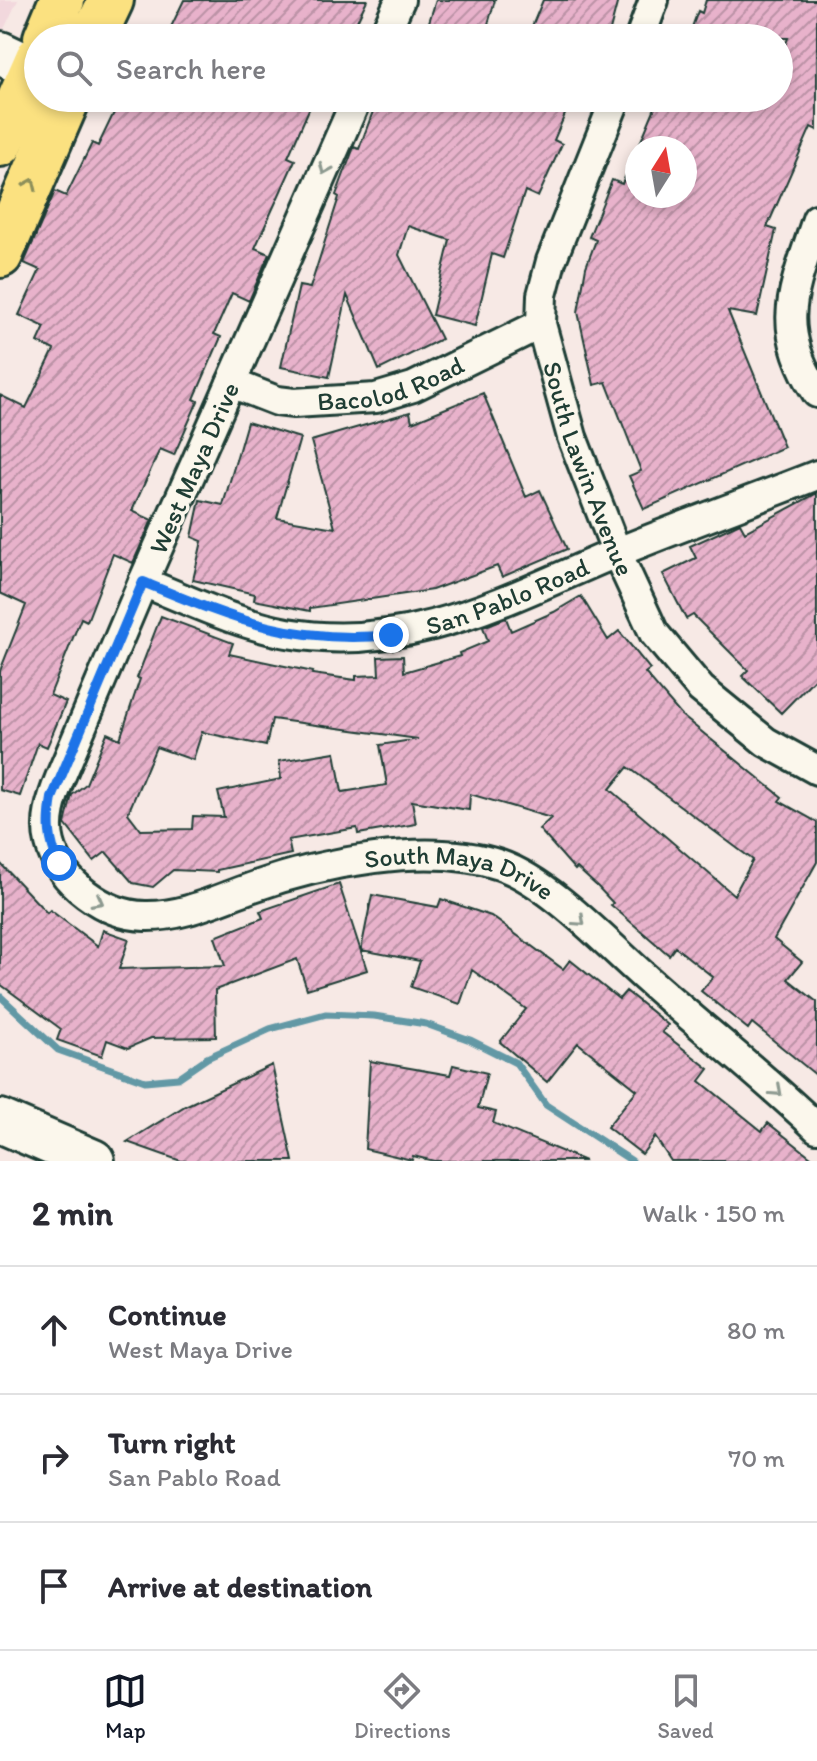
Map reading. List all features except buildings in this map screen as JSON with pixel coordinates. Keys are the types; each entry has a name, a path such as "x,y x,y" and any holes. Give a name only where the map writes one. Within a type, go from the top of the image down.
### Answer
{"main road":[{"path":"49,24 62,0"},
{"path":"100,24 111,0"},
{"path":"0,144 24,77"},
{"path":"0,255 62,112"}],"street":[{"path":"389,24 400,0"},
{"path":"645,24 654,0"},
{"name":"West Maya Drive","path":"50,843 52,798 143,582 351,112"},
{"name":"South Lawin Avenue","path":"610,112 551,261 542,295 541,324 572,437 617,553 654,633 701,689 766,742 817,770"},
{"path":"817,219 791,301 789,321 799,363 817,393"},
{"name":"Bacolod Road","path":"231,383 277,401 294,403 376,398 413,387 541,324"},
{"name":"San Pablo Road","path":"143,582 266,628 313,636 369,637 412,631 469,615 522,595 617,553 817,475"},
{"name":"South Maya Drive","path":"50,843 59,863 83,892 108,906 144,916 199,907 319,867 363,859 452,856 500,865 522,875 566,908 746,1062 817,1128"},
{"path":"0,1121 93,1161"}],"shaded area":[{"path":"0,0 18,0 3,31 0,30"}],"waterway":[{"path":"0,996 58,1050 145,1081 178,1078 207,1058 270,1029 326,1014 374,1016 426,1024 470,1040 516,1063 546,1105 632,1161"}],"route":[{"path":"59,863 50,843 52,798 143,582 240,620 288,633 341,637 391,635"}]}
